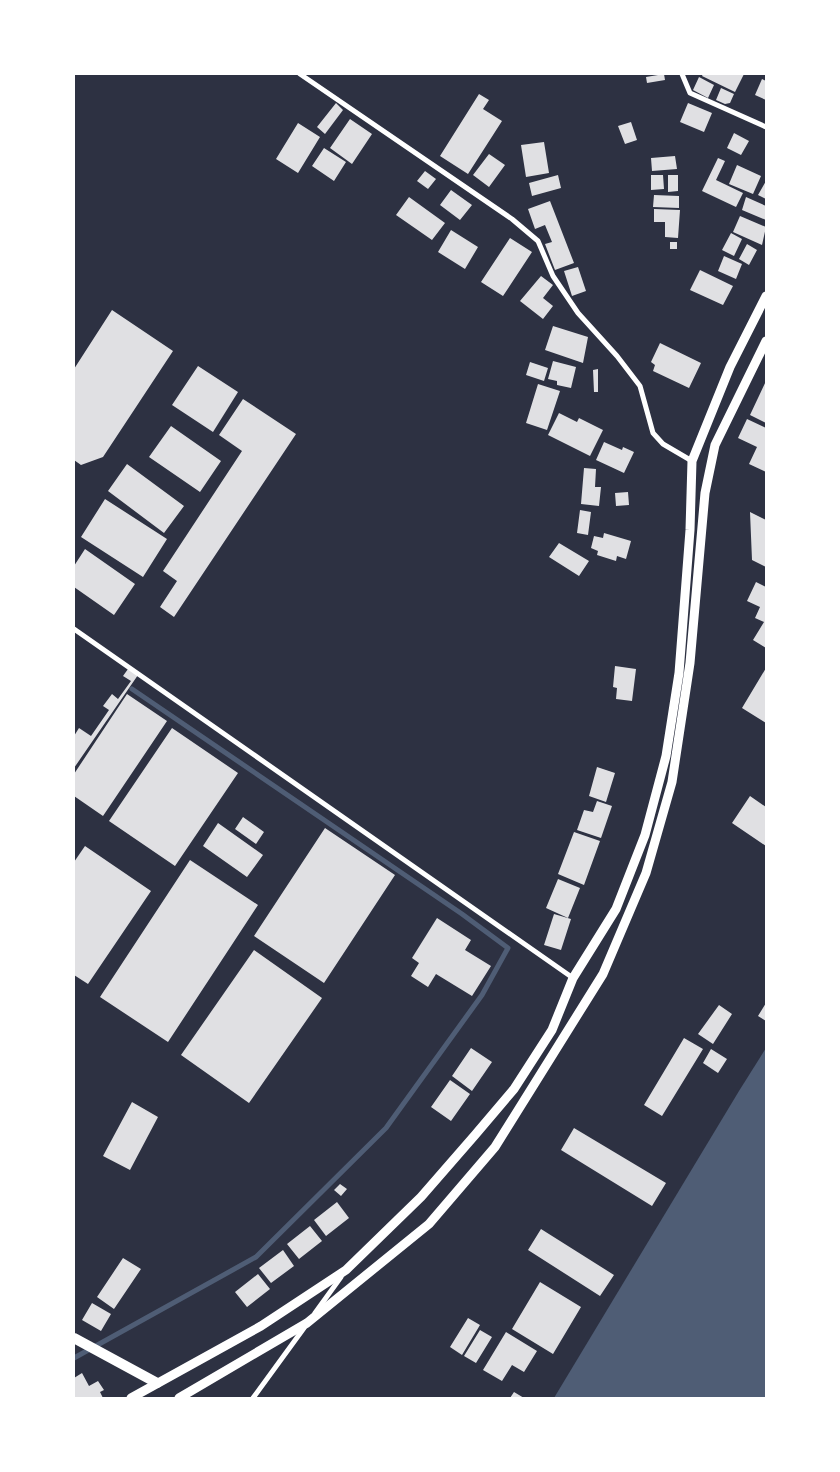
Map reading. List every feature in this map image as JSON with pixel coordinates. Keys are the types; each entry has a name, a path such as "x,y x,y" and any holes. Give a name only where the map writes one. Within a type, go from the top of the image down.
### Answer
{"main road":[{"path":"74,1338 157,1383"}],"street":[{"path":"300,74 504,213 538,241 553,276 578,313 617,356 640,386 653,434 664,444 692,461"},
{"path":"682,74 690,93 766,126"},
{"path":"254,1398 346,1270 421,1197 514,1089 552,1030 573,978 616,909 645,835 666,756 679,673 690,530 692,461 730,367 766,296"},
{"path":"179,1398 307,1323 429,1224 495,1147 603,974 646,873 672,782 690,663 705,493 715,445 766,341"},
{"path":"74,629 573,978"},
{"path":"131,1398 261,1326 346,1270"}],"water":[{"path":"766,1048 766,1398 554,1398 739,1091"}],"building":[{"path":"664,74 665,80 647,83 646,77"},
{"path":"703,74 744,74 735,92 702,76"},
{"path":"699,77 714,85 708,98 693,90"},
{"path":"762,79 766,81 766,100 755,95"},
{"path":"721,88 734,94 730,103 725,104 716,100"},
{"path":"479,94 489,100 483,109 502,121 468,174 440,156"},
{"path":"336,103 343,110 325,134 317,127"},
{"path":"688,103 712,113 704,132 680,122"},
{"path":"350,119 372,134 352,164 330,148"},
{"path":"631,122 637,140 625,144 618,126"},
{"path":"298,123 320,137 298,173 276,159"},
{"path":"734,133 749,141 741,155 727,148"},
{"path":"544,142 549,173 526,177 521,145"},
{"path":"324,148 346,162 334,181 312,166"},
{"path":"489,154 505,165 489,187 473,175"},
{"path":"675,156 677,169 652,171 651,158"},
{"path":"718,158 725,161 716,180 743,193 736,207 702,191"},
{"path":"737,165 761,176 753,194 729,184"},
{"path":"425,171 436,179 428,189 417,181"},
{"path":"558,175 561,188 532,196 529,183"},
{"path":"651,175 663,175 664,189 651,190"},
{"path":"668,175 678,175 678,191 668,192"},
{"path":"766,181 766,199 758,195"},
{"path":"451,190 472,205 460,220 440,205"},
{"path":"654,195 679,196 679,208 653,207"},
{"path":"409,197 445,223 432,240 396,215"},
{"path":"746,197 766,206 766,220 742,210"},
{"path":"550,201 574,263 555,270 545,244 552,242 545,225 535,229 528,209"},
{"path":"654,209 680,210 678,238 665,237 665,222 654,222"},
{"path":"740,216 766,227 762,245 733,232"},
{"path":"451,230 478,247 465,269 438,252"},
{"path":"731,233 742,239 734,256 722,250"},
{"path":"510,238 532,252 503,296 481,282"},
{"path":"670,242 677,242 677,249 670,249"},
{"path":"747,244 757,250 749,265 739,259"},
{"path":"724,256 742,264 736,279 718,271"},
{"path":"578,267 586,291 572,296 564,271"},
{"path":"700,270 733,286 723,305 690,290"},
{"path":"541,276 553,285 543,298 553,306 543,319 520,301"},
{"path":"112,310 173,351 103,457 81,465 74,460 74,369"},
{"path":"553,326 588,337 583,363 545,350"},
{"path":"660,343 701,363 689,388 653,371 655,365 651,362"},
{"path":"553,361 576,367 571,388 557,385 557,381 548,379"},
{"path":"530,362 548,368 544,381 526,375"},
{"path":"198,366 238,392 213,432 172,405"},
{"path":"598,369 598,392 594,392 593,370"},
{"path":"766,381 766,423 750,415"},
{"path":"538,384 560,391 547,430 526,423"},
{"path":"243,399 296,434 174,617 160,607 177,581 163,571 242,451 219,435"},
{"path":"559,413 577,422 579,418 603,430 590,456 548,435"},
{"path":"747,419 766,428 766,472 749,464 757,447 738,438"},
{"path":"171,426 221,461 200,492 149,457"},
{"path":"604,442 622,450 623,447 634,452 624,473 596,460"},
{"path":"127,464 184,506 164,533 108,491"},
{"path":"584,468 596,469 595,487 601,487 599,506 581,504"},
{"path":"628,492 629,505 616,506 615,493"},
{"path":"105,499 167,539 143,577 81,537"},
{"path":"580,510 591,512 588,535 577,533"},
{"path":"750,512 766,520 766,567 752,560"},
{"path":"604,533 631,541 626,559 617,556 616,561 597,555 598,551 591,548 594,536 603,538"},
{"path":"559,543 589,561 579,576 549,557"},
{"path":"85,549 135,584 114,615 74,587 74,566"},
{"path":"756,582 766,587 766,648 753,640 764,622 755,618 760,607 747,601"},
{"path":"615,666 636,669 632,701 616,699 617,688 613,687"},
{"path":"766,668 766,723 742,708"},
{"path":"128,669 138,675 74,768 74,736 79,728 91,736 109,710 103,706 112,694 118,699 131,681 123,676"},
{"path":"127,694 167,721 103,816 74,796 74,774"},
{"path":"172,728 238,773 175,866 109,821"},
{"path":"597,767 615,773 606,802 589,796"},
{"path":"750,796 766,807 766,846 732,823"},
{"path":"597,801 612,806 601,838 577,830 584,810 593,812"},
{"path":"243,817 264,832 256,844 235,829"},
{"path":"218,823 263,855 247,877 203,846"},
{"path":"325,828 395,875 324,983 254,936"},
{"path":"574,832 600,841 584,885 558,874"},
{"path":"85,846 151,891 88,984 74,975 74,862"},
{"path":"190,860 258,905 168,1042 100,997"},
{"path":"558,879 580,888 568,918 546,908"},
{"path":"554,914 571,919 561,950 544,945"},
{"path":"437,918 471,940 465,950 491,966 472,996 436,974 428,987 411,976 419,963 412,958"},
{"path":"254,950 322,998 249,1103 181,1055"},
{"path":"766,1003 766,1021 758,1016"},
{"path":"719,1005 732,1014 713,1044 698,1034"},
{"path":"684,1038 703,1049 662,1116 644,1105"},
{"path":"471,1048 492,1062 472,1091 452,1076"},
{"path":"711,1049 727,1059 718,1073 703,1063"},
{"path":"450,1080 470,1094 451,1121 431,1107"},
{"path":"132,1102 158,1117 130,1170 103,1156"},
{"path":"574,1128 666,1183 652,1206 561,1150"},
{"path":"340,1184 347,1189 341,1196 334,1190"},
{"path":"337,1202 349,1218 326,1236 314,1220"},
{"path":"310,1226 322,1241 299,1259 287,1244"},
{"path":"541,1229 614,1275 600,1296 528,1250"},
{"path":"283,1250 294,1266 271,1283 259,1268"},
{"path":"123,1258 141,1269 114,1309 97,1297"},
{"path":"258,1274 270,1289 247,1307 235,1292"},
{"path":"540,1282 581,1307 553,1354 512,1329"},
{"path":"92,1303 111,1314 101,1331 82,1320"},
{"path":"468,1318 480,1325 462,1355 450,1347"},
{"path":"480,1330 492,1337 476,1363 464,1356"},
{"path":"506,1332 537,1351 524,1372 512,1365 502,1381 483,1370"},
{"path":"82,1373 89,1386 98,1381 104,1390 100,1392 103,1398 74,1398 74,1378"},
{"path":"514,1392 524,1398 510,1398"}],"waterway":[{"path":"74,1358 256,1257 386,1128 482,995 508,948 462,914 132,689"}]}
